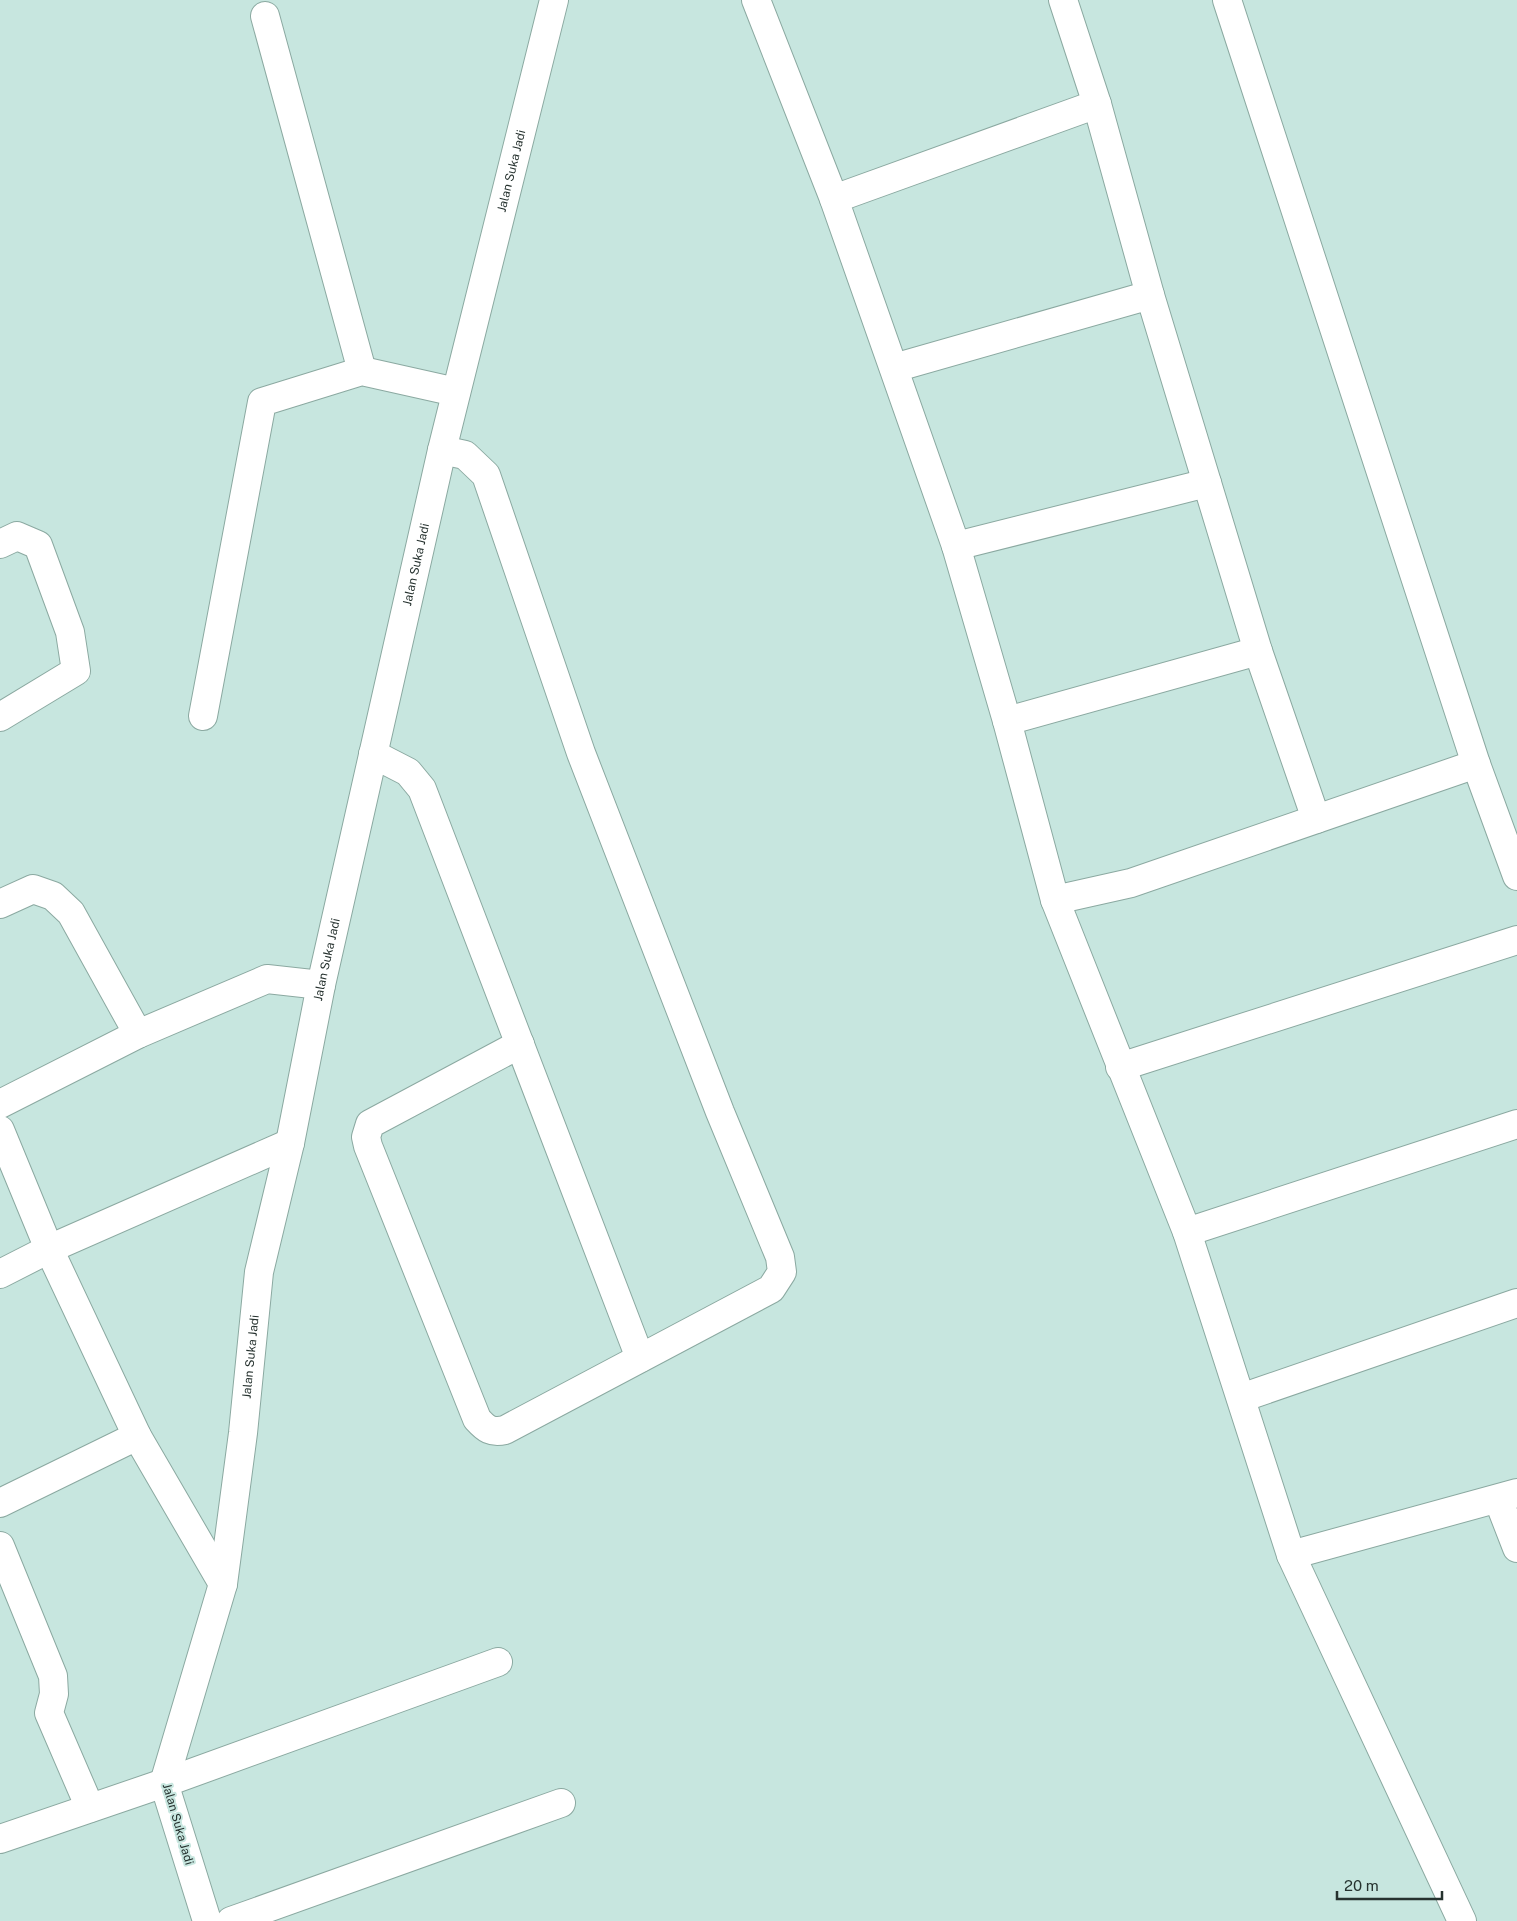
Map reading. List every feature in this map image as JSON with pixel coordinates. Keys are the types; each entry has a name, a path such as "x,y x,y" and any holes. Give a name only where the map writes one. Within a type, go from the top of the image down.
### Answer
{"street":[{"name":"Jalan Suka Jadi","path":"207,1921 164,1782 223,1584 243,1433 259,1272 290,1143 321,985 442,450 554,0"},
{"path":"756,0 834,199 956,546 1007,721 1056,900 1120,1067 1187,1232 1291,1555 1462,1921"},
{"path":"1063,0 1097,104 1150,295 1258,651 1316,819"},
{"path":"1227,0 1476,764 1517,876"},
{"path":"265,16 362,371"},
{"path":"834,199 1097,104"},
{"path":"894,368 1150,295"},
{"path":"203,716 262,402 362,371 456,392"},
{"path":"442,450 465,455 486,475 581,752 720,1112 780,1257 782,1272 771,1290 505,1430 495,1432 486,1429 477,1419 366,1137 370,1124 520,1044"},
{"path":"956,546 1207,484"},
{"path":"0,544 17,536 38,545 70,632 76,671 0,717"},
{"path":"1007,721 1258,651"},
{"path":"373,754 408,772 422,789 640,1358"},
{"path":"1056,900 1131,883 1476,764"},
{"path":"0,904 34,889 53,896 71,913 138,1034"},
{"path":"1120,1067 1517,940"},
{"path":"0,1104 138,1034 267,980 321,985"},
{"path":"1187,1232 1517,1124"},
{"path":"0,1130 49,1249 138,1436 223,1584"},
{"path":"0,1274 49,1249 290,1143"},
{"path":"1241,1398 1517,1304"},
{"path":"0,1503 138,1436"},
{"path":"1291,1555 1507,1496 1517,1548"},
{"path":"0,1546 53,1676 54,1694 49,1713 90,1808"},
{"path":"0,1839 498,1662"},
{"path":"231,1921 561,1803"}]}
